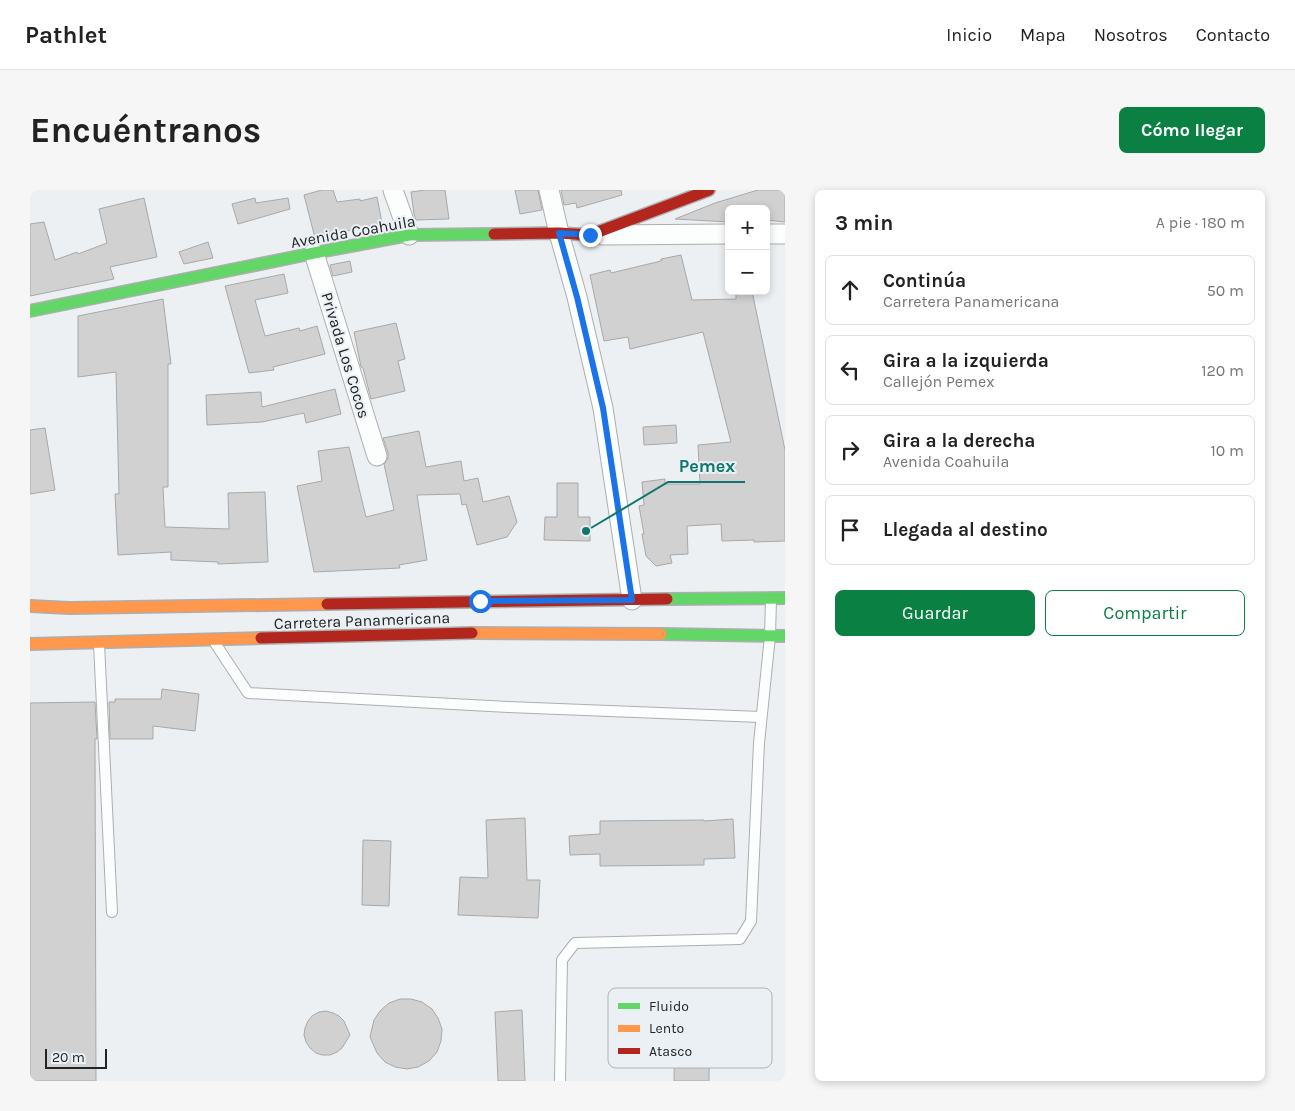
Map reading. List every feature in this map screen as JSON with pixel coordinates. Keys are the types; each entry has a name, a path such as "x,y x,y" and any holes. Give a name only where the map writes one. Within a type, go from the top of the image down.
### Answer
{"main road":[{"name":"Avenida Coahuila","path":"30,311 409,235 559,233 590,235 709,190"},
{"name":"Carretera Panamericana","path":"30,606 70,608 785,598"},
{"name":"Carretera Panamericana","path":"30,644 495,632 785,636"}],"street":[{"path":"393,190 409,235"},
{"path":"549,190 603,408 632,600"},
{"path":"590,235 725,234"},
{"path":"770,234 785,234"},
{"name":"Privada Los Cocos","path":"314,253 377,456"}],"lane":[{"path":"560,1081 562,960 575,944 740,939 751,921 761,717 770,636 772,598"},
{"path":"213,640 248,693 508,707 761,717"},
{"path":"99,643 112,912"}],"building":[{"path":"322,190 333,190 337,202 360,199 360,201 377,197 382,223 315,238 304,195"},
{"path":"445,190 449,219 416,220 411,192"},
{"path":"515,190 538,190 542,210 520,214"},
{"path":"561,190 621,190 622,195 577,208 576,203 564,205"},
{"path":"758,190 785,190 785,222 770,220 770,205 725,205 725,222 675,219 715,203"},
{"path":"144,198 157,257 110,267 114,279 30,296 30,224 44,222 55,260 107,243 99,209"},
{"path":"255,198 256,203 288,198 290,209 238,224 232,204"},
{"path":"208,242 213,258 184,264 179,252"},
{"path":"681,255 692,300 736,299 736,295 753,295 785,450 785,541 722,541 721,524 687,526 688,554 670,555 672,563 656,566 646,556 639,506 644,505 642,482 665,479 665,484 700,484 698,445 731,442 703,332 630,349 628,337 604,341 590,275 610,270 611,273 661,261 661,259"},
{"path":"350,261 352,272 333,276 330,265"},
{"path":"284,274 288,293 255,300 265,336 299,328 300,331 317,326 325,354 273,367 274,370 249,373 225,286"},
{"path":"163,299 171,364 168,364 168,487 163,487 165,527 229,529 228,493 265,492 268,562 218,564 218,562 171,560 171,552 118,555 115,494 119,494 116,372 78,377 78,316"},
{"path":"396,323 405,359 398,361 405,391 371,399 363,368 361,367 354,332"},
{"path":"335,389 341,414 306,423 304,413 262,422 207,425 206,395 261,392 262,407"},
{"path":"676,425 677,443 644,445 643,427"},
{"path":"45,428 55,490 30,494 30,430"},
{"path":"419,431 426,467 461,461 464,481 478,478 483,502 509,496 517,522 507,537 477,545 466,504 462,505 460,494 417,495 427,560 399,565 400,568 314,572 297,486 322,481 318,451 349,447 366,517 394,510 384,464 388,458 388,453 383,438"},
{"path":"557,483 578,483 578,517 590,517 590,541 544,540 545,517 557,517"},
{"path":"162,689 199,694 195,731 153,726 153,739 110,739 109,702 115,702 115,699 161,699"},
{"path":"95,702 97,739 95,739 96,1081 30,1081 30,703"},
{"path":"525,818 527,880 540,880 538,918 458,915 460,877 488,878 486,820"},
{"path":"733,819 735,858 704,859 704,865 600,866 600,854 570,855 569,836 600,834 600,821 704,821"},
{"path":"363,840 391,841 389,906 362,905"},
{"path":"400,999 422,1002 432,1009 442,1029 441,1041 437,1052 429,1061 418,1067 407,1069 395,1067 385,1062 377,1053 370,1037 374,1020 380,1011 389,1003"},
{"path":"522,1010 525,1081 498,1081 495,1012"},
{"path":"326,1011 339,1016 344,1021 350,1035 342,1048 337,1052 330,1055 322,1055 310,1048 304,1035 305,1028 312,1016"},
{"path":"674,1068 709,1068 709,1081 674,1081"}],"traffic: fast":[{"path":"30,311 409,235 494,234"},
{"path":"667,599 785,598"},
{"path":"661,634 785,636"}],"traffic: slow":[{"path":"30,606 70,608 327,604"},
{"path":"472,633 661,634"},
{"path":"30,644 261,638"}],"traffic: jam":[{"path":"494,234 559,233 590,235 709,190"},
{"path":"327,604 667,599"},
{"path":"261,638 472,633"}],"place":[{"name":"Pemex","path":"586,531"}],"route":[{"path":"480,601 632,600 603,408 577,297 559,233 590,235"}]}
